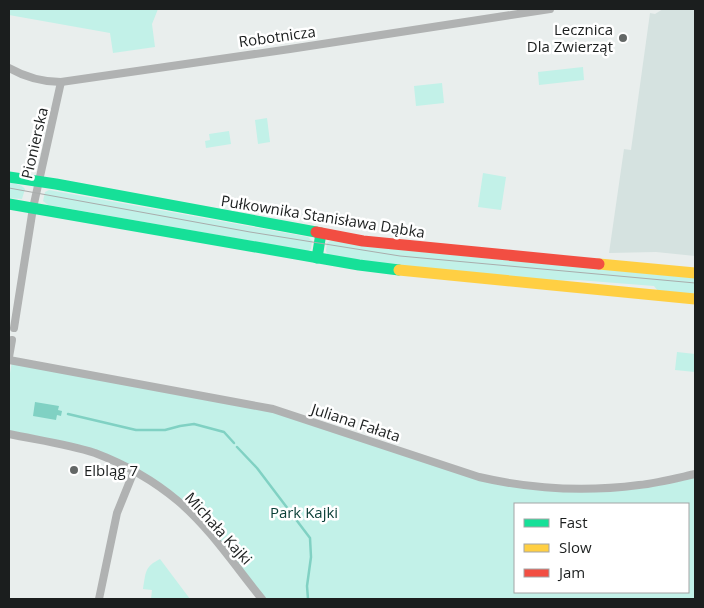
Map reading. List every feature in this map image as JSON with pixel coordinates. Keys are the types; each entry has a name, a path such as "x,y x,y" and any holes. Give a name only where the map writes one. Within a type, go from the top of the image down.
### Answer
{"street":[{"name":"Robotnicza","path":"9,68 23,75 41,80 61,82 550,9"},
{"name":"Pionierska","path":"14,328 33,208 61,82"},
{"name":"Pułkownika Stanisława Dąbka","path":"9,177 363,240 423,248 695,274"},
{"path":"9,204 317,258 426,274 695,299"},
{"path":"317,258 321,233"},
{"path":"9,359 12,340"},
{"name":"Juliana Fałata","path":"9,359 267,408 479,477 503,482 562,487 617,488 695,474"},
{"name":"Michała Kajki","path":"9,434 94,453 134,471 168,493 193,515 262,599"},
{"path":"99,599 117,513 134,471"}],"shaded area":[{"path":"663,9 695,9 695,256 656,252 609,253 624,149 631,150 650,13 655,14"},
{"path":"35,402 59,406 58,410 62,411 61,416 57,415 56,420 33,416"}],"green space":[{"path":"9,9 158,9 152,24 155,47 113,53 110,33 9,15"},
{"path":"583,67 584,80 539,85 538,72"},
{"path":"442,83 444,103 416,106 414,86"},
{"path":"267,118 270,142 258,144 255,120"},
{"path":"229,131 231,144 206,148 205,141 210,140 209,134"},
{"path":"483,173 506,177 501,210 478,207"},
{"path":"9,182 20,185 25,189 22,199 9,198"},
{"path":"49,190 308,237 312,241 311,249 308,251 48,205 43,201 45,192"},
{"path":"332,240 411,251 695,278 695,294 658,291 654,286 578,280 550,281 400,266 328,255 326,251 327,243"},
{"path":"677,352 695,354 695,372 675,370"},
{"name":"Park Kajki","path":"12,361 262,407 503,482 590,488 695,474 695,599 262,599 208,532 168,493 94,453 9,434 9,379"},
{"path":"160,559 190,599 151,599 152,590 143,589 148,568"}],"waterway":[{"path":"68,414 136,430 165,430 194,424 224,432 234,443"},
{"path":"237,447 257,468 310,538 311,557 307,586 308,599"}],"tram line":[{"path":"9,188 250,232 400,256 695,283"}],"traffic: fast":[{"path":"9,177 316,232"},
{"path":"9,204 359,265 399,270"},
{"path":"317,258 321,233"}],"traffic: slow":[{"path":"599,264 695,273"},
{"path":"399,270 695,299"}],"traffic: jam":[{"path":"316,232 363,241 599,264"}],"place":[{"name":"Lecznica Dla Zwierząt","path":"623,38"},
{"name":"Elbląg 7","path":"74,470"}]}
